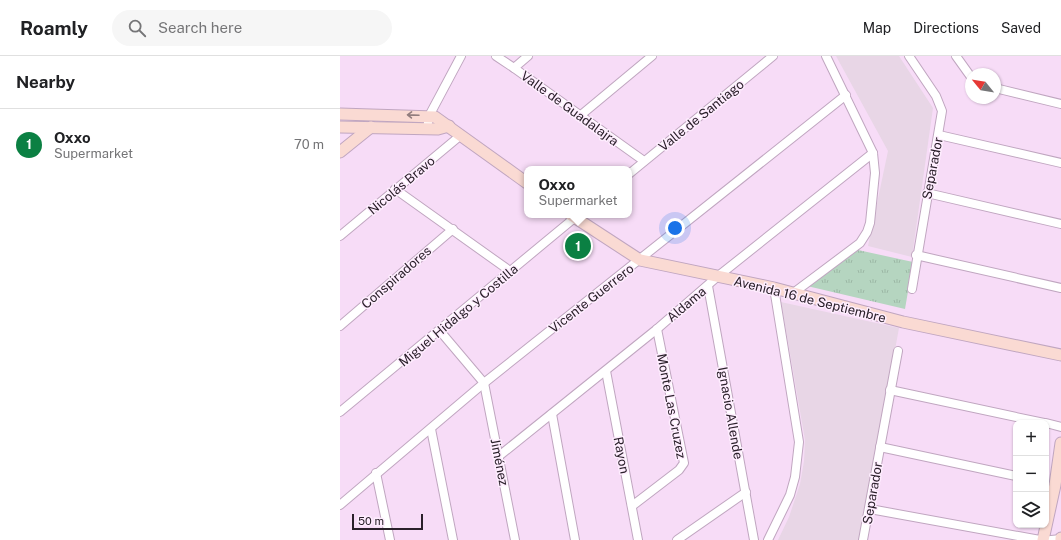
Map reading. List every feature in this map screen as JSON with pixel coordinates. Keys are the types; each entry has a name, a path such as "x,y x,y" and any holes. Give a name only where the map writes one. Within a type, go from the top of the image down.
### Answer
{"street":[{"path":"427,129 429,116 461,56"},
{"name":"Valle de Guadalajra","path":"496,56 644,161"},
{"path":"514,68 528,56"},
{"path":"581,115 652,56"},
{"name":"Valle de Santiago","path":"632,171 773,56"},
{"path":"792,294 852,250 864,238 870,223 874,180 874,153 826,56"},
{"name":"Separador","path":"909,56 941,107 942,116 916,256 912,289"},
{"path":"956,56 965,69"},
{"path":"1001,89 1061,104"},
{"name":"Vicente Guerrero","path":"340,505 484,383 846,95"},
{"path":"340,114 429,116 440,120 449,126 524,181"},
{"path":"340,127 438,129 449,126"},
{"path":"340,152 371,127"},
{"name":"Nicolás Bravo","path":"340,236 461,135"},
{"path":"939,135 1061,163"},
{"name":"Aldama","path":"500,456 657,329 717,277 874,153"},
{"path":"395,190 453,229 510,271"},
{"path":"927,193 1061,224"},
{"name":"Miguel Hidalgo y Costilla","path":"340,412 440,332 573,218"},
{"name":"Avenida 16 de Septiembre","path":"578,218 640,260 774,288 792,294 903,322 1061,355"},
{"name":"Conspiradores","path":"340,326 453,229"},
{"path":"916,256 1061,288"},
{"name":"Ignacio Allende","path":"708,286 754,540"},
{"path":"768,540 790,495 796,477 799,442 774,288"},
{"name":"Monte Las Cruzez","path":"632,506 679,470 684,463 657,329"},
{"path":"440,332 484,383"},
{"name":"Separador","path":"863,540 870,509 898,351"},
{"name":"Rayon","path":"606,371 638,540"},
{"name":"Jiménez","path":"484,383 500,456 515,540"},
{"path":"890,390 1031,420"},
{"path":"552,414 575,540"},
{"path":"1049,424 1061,427"},
{"path":"431,429 453,540"},
{"path":"1043,540 1050,484 1061,443"},
{"path":"880,447 1013,475"},
{"path":"376,473 390,540"},
{"path":"677,540 746,492"},
{"path":"870,509 1040,540"},
{"path":"1051,540 1061,539"}],"shaded area":[{"path":"836,56 899,56 933,108 912,257 868,246 888,151"},
{"path":"781,302 899,328 860,540 778,540 789,517 800,484 804,461 805,440"}],"green space":[{"path":"858,250 913,262 905,309 807,286"}],"place":[{"name":"Oxxo","path":"578,246"}]}
